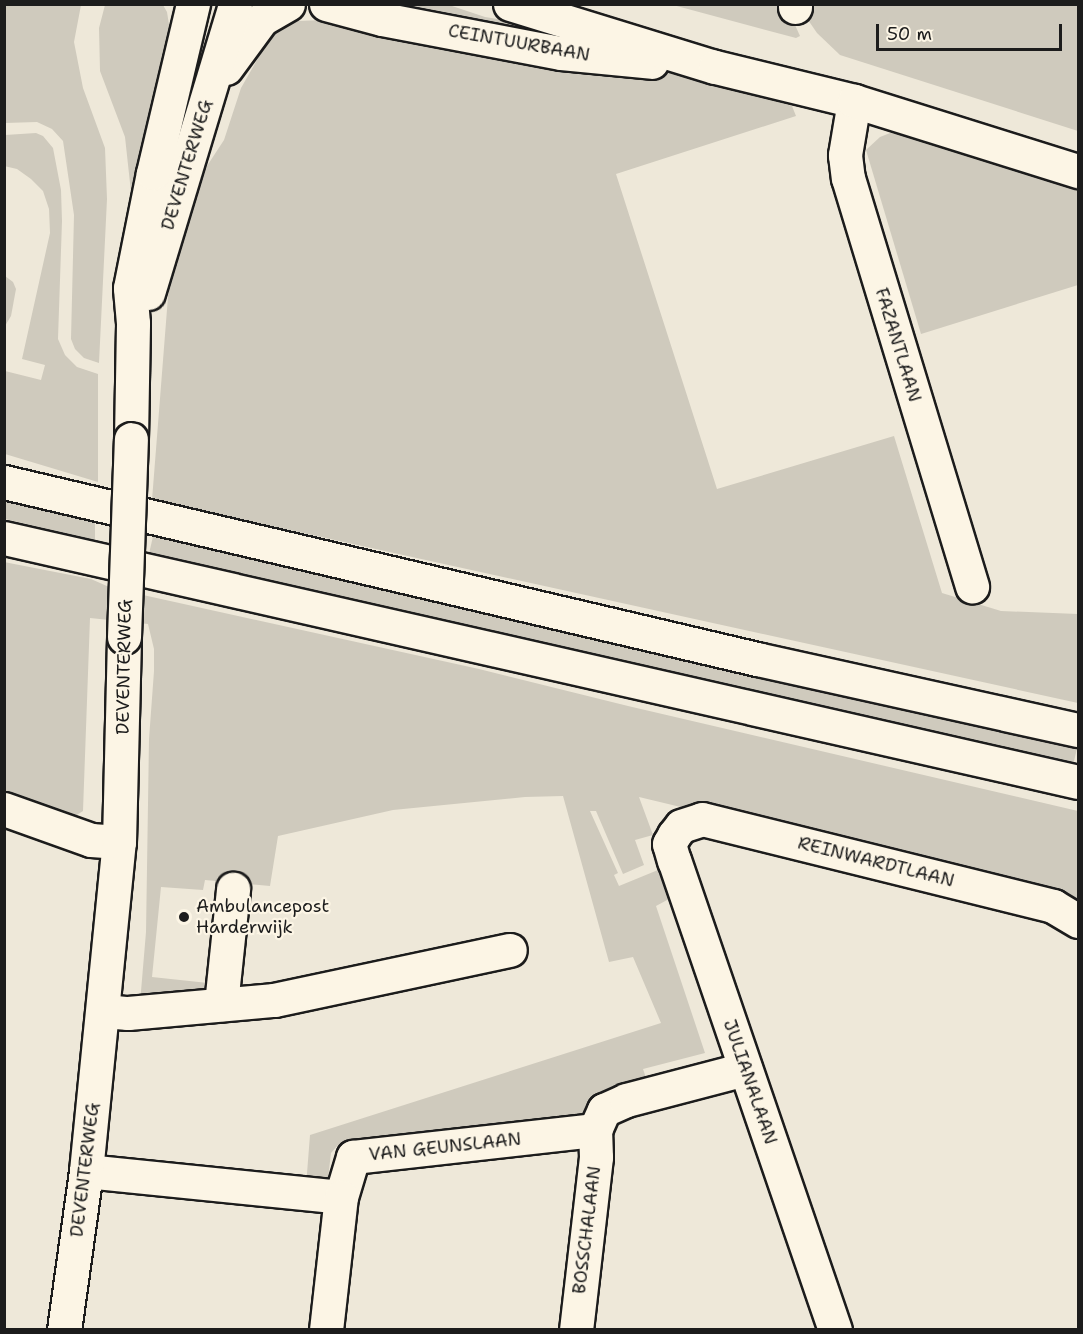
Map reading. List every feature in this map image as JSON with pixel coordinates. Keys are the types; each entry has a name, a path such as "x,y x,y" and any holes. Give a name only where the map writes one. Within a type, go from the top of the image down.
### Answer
{"main road":[{"name":"DEVENTERWEG","path":"64,1329 87,1171 119,842 131,439 133,323 130,288 153,173 193,4"},
{"name":"DEVENTERWEG","path":"133,323 149,291 235,4"},
{"path":"209,94 251,32 262,20 288,4"},
{"name":"CEINTUURBAAN","path":"326,4 382,19 561,53 715,67"},
{"name":"CEINTUURBAAN","path":"510,4 715,67 854,101 1078,171"},
{"name":"FAZANTLAAN","path":"854,101 845,155 848,178 972,587"},
{"path":"4,482 757,659 1078,730"},
{"path":"4,538 1078,782"},
{"path":"4,809 91,840 119,842"},
{"name":"REINWARDTLAAN","path":"674,835 681,826 702,819 1053,906 1078,921"},
{"name":"JULIANALAAN","path":"674,835 669,844 674,861 836,1329"},
{"path":"221,1004 233,889"},
{"path":"104,1011 128,1013 274,1000 510,950"},
{"path":"595,1130 604,1110 626,1100 745,1069"},
{"name":"VAN GEUNSLAAN","path":"341,1197 352,1157 595,1130"},
{"name":"BOSSCHALAAN","path":"576,1329 596,1157 595,1130"},
{"path":"87,1171 341,1197 326,1329"}],"shaded area":[{"path":"5,4 81,5 74,42 83,88 105,148 107,199 99,363 84,358 75,349 71,339 74,215 63,141 52,129 37,122 5,123"},
{"path":"105,5 163,5 167,12 171,37 135,229 125,137 100,71 99,28"},
{"path":"353,5 449,5 485,17 570,31 566,46"},
{"path":"673,5 786,5 800,36 796,38"},
{"path":"802,5 1078,5 1078,131 840,55 817,33 806,17"},
{"path":"349,19 687,75 792,106 796,116 616,174 717,489 894,436 942,593 1001,611 1078,614 1078,703 152,500 169,284 175,251 205,169 224,140 241,88 274,30 298,21"},
{"path":"36,133 43,136 53,148 61,190 58,339 65,355 77,367 98,374 98,482 5,454 5,371 41,380 45,365 22,359 50,233 49,209 43,191 31,179 17,169 4,166 5,135"},
{"path":"890,133 904,135 1078,187 1078,285 921,334 866,150 880,137"},
{"path":"5,276 13,282 16,289 11,316 5,326"},
{"path":"5,498 95,518 95,540 5,519"},
{"path":"154,532 1078,745 1072,769 149,555"},
{"path":"4,562 91,579 109,587 134,593 479,669 1078,811 1078,908 939,869 639,797 653,835 635,840 644,865 623,874 596,811 590,811 618,873 614,875 619,886 658,870 669,899 656,906 705,1053 643,1069 649,1087 577,1124 349,1142 338,1145 331,1153 327,1187 306,1186 310,1135 661,1023 633,957 609,962 563,796 525,797 393,810 278,836 270,886 205,880 203,890 161,887 152,977 208,983 196,998 140,1003 146,932 149,739 154,671 154,649 148,624 90,618 83,811 64,823 5,799"}],"place":[{"name":"Ambulancepost Harderwijk","path":"184,917"}]}
